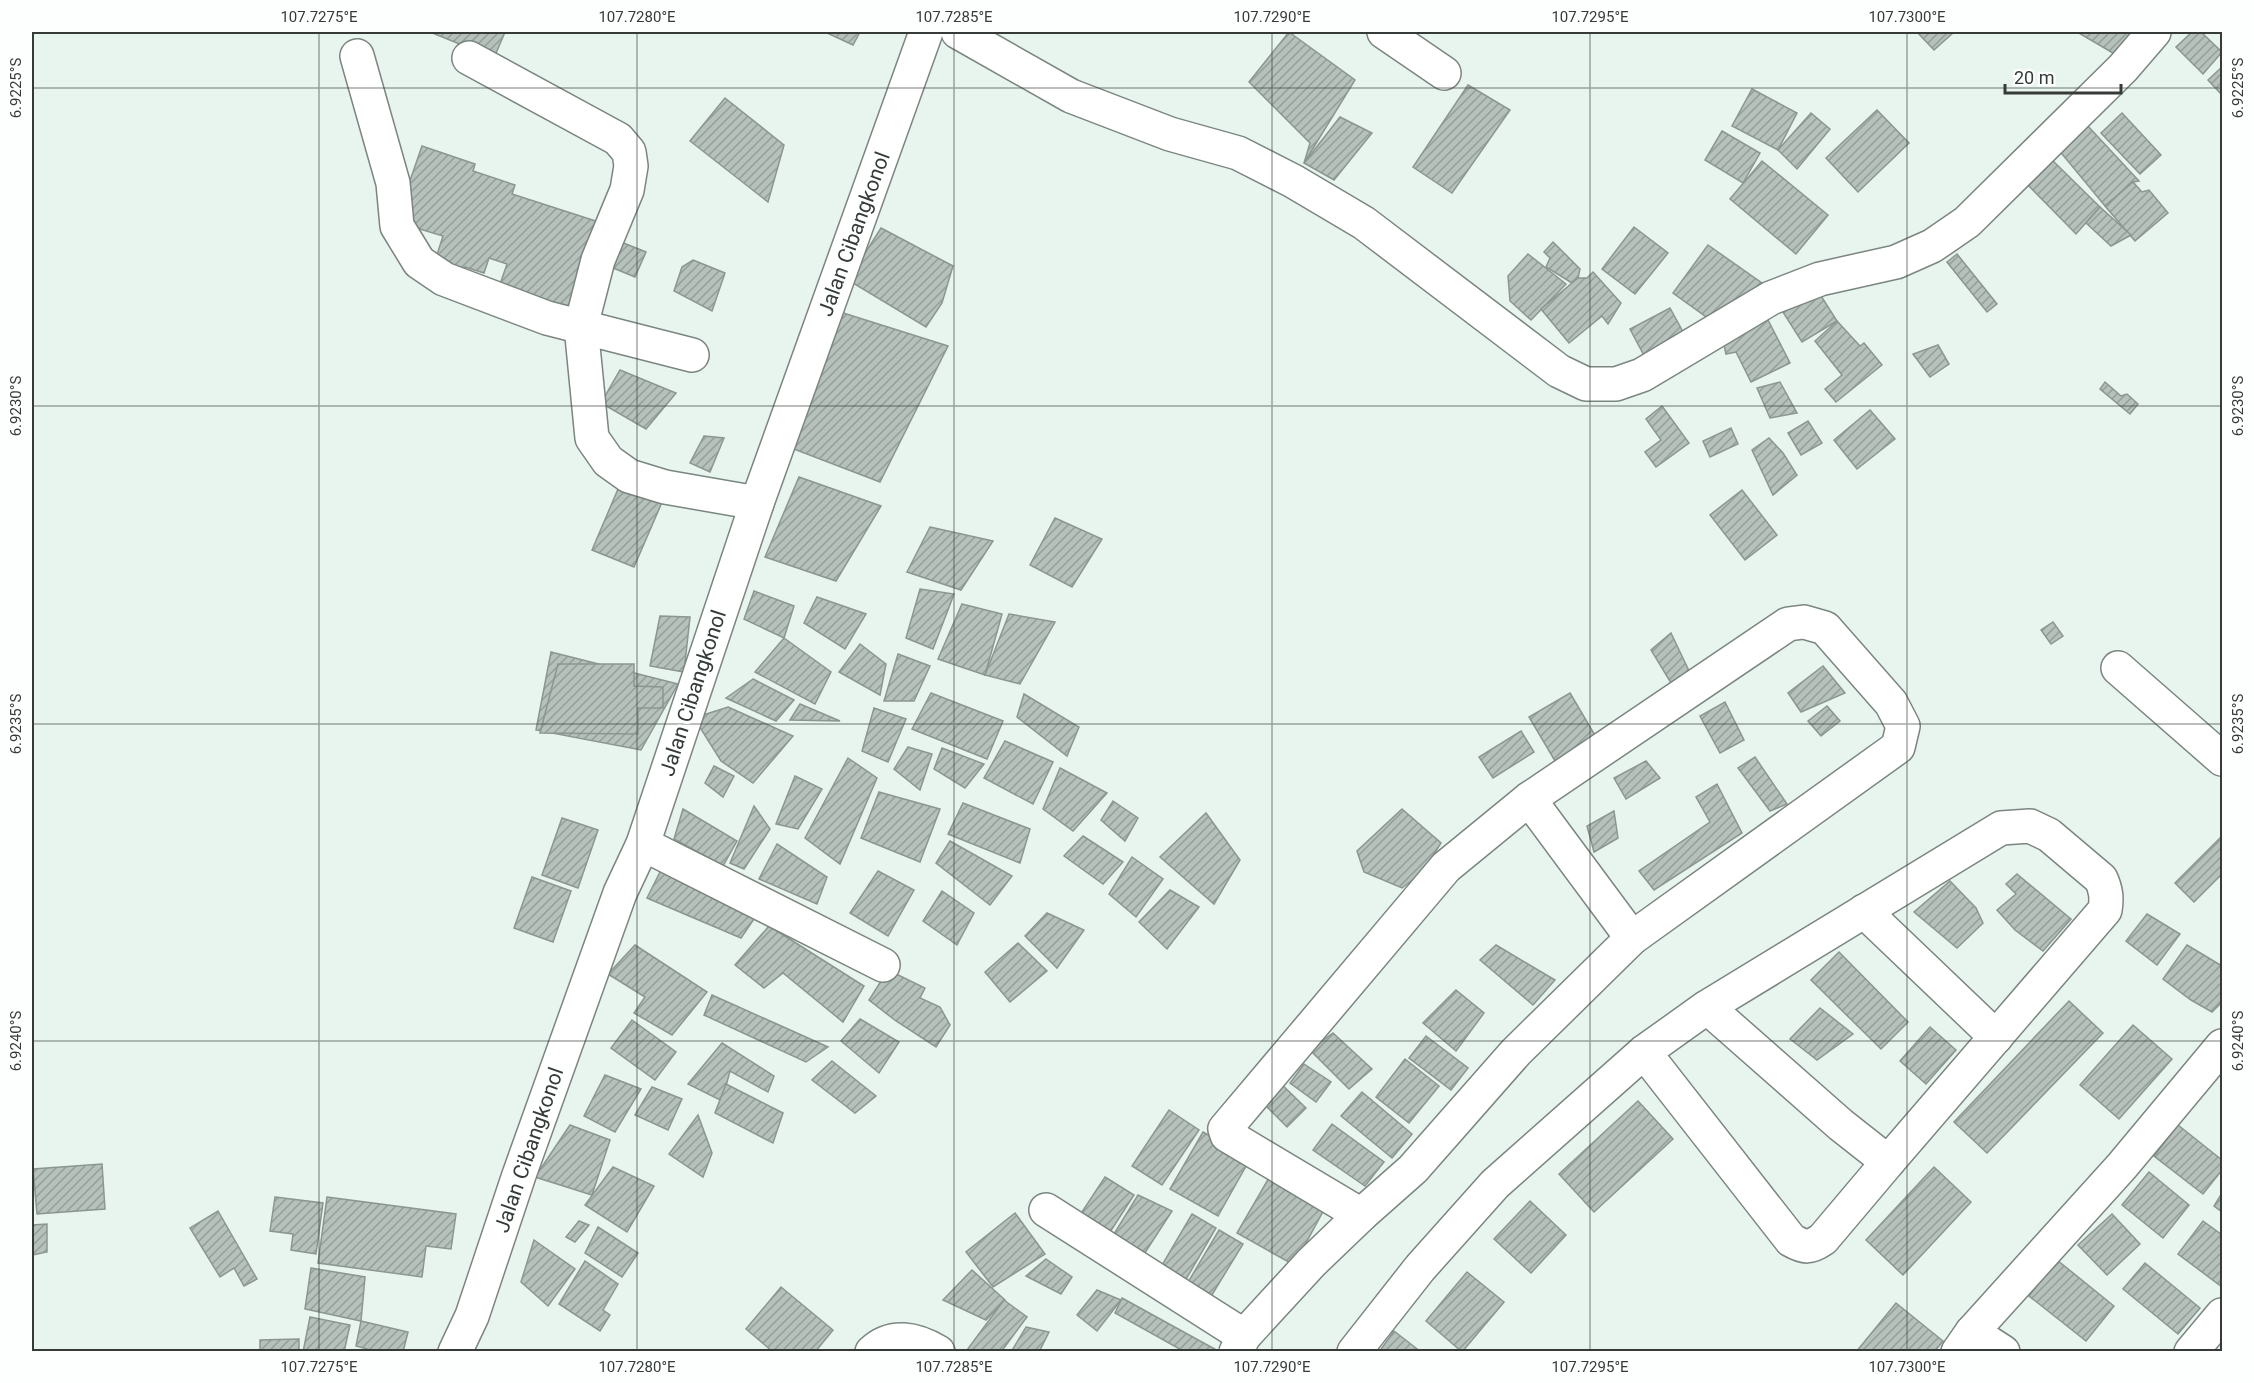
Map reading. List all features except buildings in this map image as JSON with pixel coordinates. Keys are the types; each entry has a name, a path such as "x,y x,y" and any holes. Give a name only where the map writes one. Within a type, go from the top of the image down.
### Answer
{"street":[{"name":"Jalan Cibangkonol","path":"455,1352 472,1316 527,1152 620,893 643,844 757,503 926,32"},
{"path":"958,32 1071,96 1170,134 1238,153 1293,182 1364,223 1559,371 1586,384 1616,384 1642,375 1771,298 1820,279 1896,262 1932,246 1967,222 2123,68 2154,32"},
{"path":"1384,32 1444,73"},
{"path":"357,56 393,183 397,226 419,262 444,279 547,318 692,355"},
{"path":"469,57 618,139 629,152 631,166 627,190 598,260 581,326 592,438 608,461 629,476 665,487 757,503"},
{"path":"1046,1210 1240,1344 1311,1263 1413,1169 1516,1052 1632,938 1898,747 1903,726 1891,703 1825,628 1804,622 1788,624 1529,799 1446,867 1225,1129 1227,1135 1361,1215"},
{"path":"2118,668 2223,759"},
{"path":"1529,799 1632,938"},
{"path":"1354,1352 1420,1268 1495,1185 1644,1052 1707,1006 2001,828 2017,825 2031,826 2049,835 2101,879 2107,897 2105,910 1823,1239 1813,1246 1804,1247 1791,1240 1644,1052"},
{"path":"643,844 883,964"},
{"path":"1864,910 1996,1037"},
{"path":"1707,1006 1841,1125 1888,1162"},
{"path":"2003,1352 1965,1342 2122,1166 2223,1046"},
{"path":"2191,1352 2223,1315"},
{"path":"872,1352 883,1343 897,1339 922,1343 938,1352"}]}
